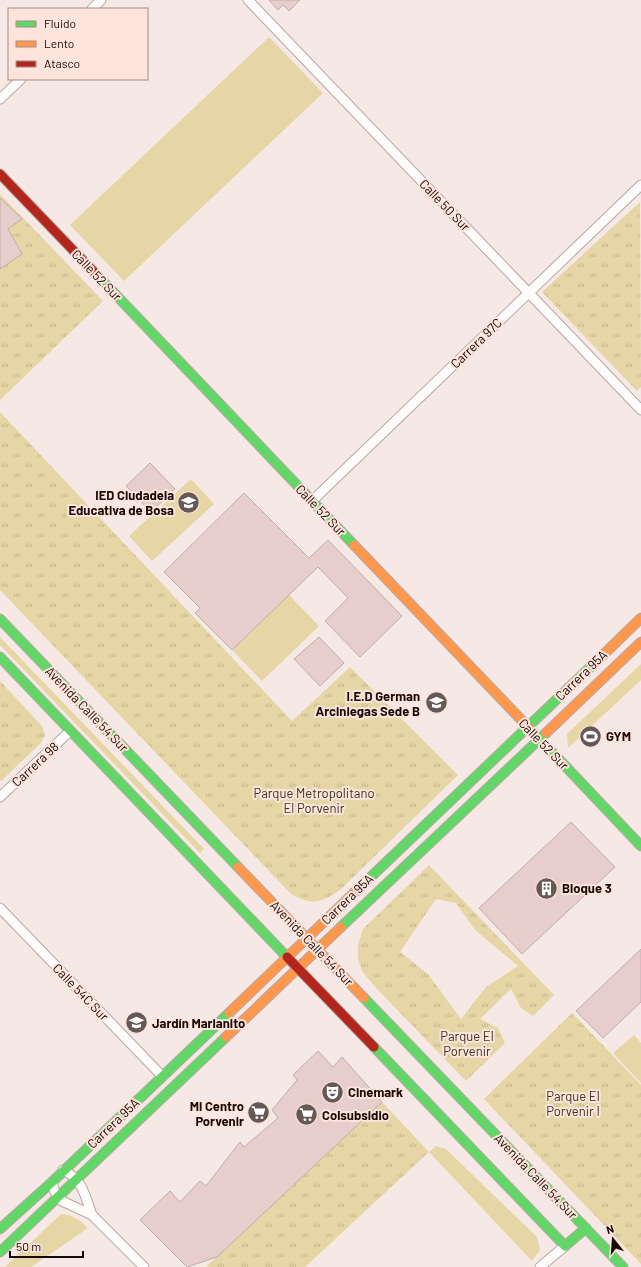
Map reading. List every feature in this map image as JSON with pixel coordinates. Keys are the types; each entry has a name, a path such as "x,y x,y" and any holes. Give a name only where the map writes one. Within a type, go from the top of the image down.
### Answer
{"street":[{"path":"93,8 101,0"},
{"name":"Calle 50 Sur","path":"248,0 641,410"},
{"path":"0,99 19,80"},
{"name":"Calle 52 Sur","path":"0,174 641,846"},
{"name":"Carrera 97C","path":"312,501 641,185"},
{"name":"Carrera 95A","path":"0,1229 52,1182 641,618"},
{"name":"Avenida Calle 54 Sur","path":"0,619 623,1267"},
{"name":"Carrera 95A","path":"0,1252 641,642"},
{"name":"Avenida Calle 54 Sur","path":"0,657 286,957 565,1246"},
{"name":"Carrera 98","path":"0,797 70,731"},
{"name":"Calle 54C Sur","path":"0,908 162,1076"},
{"path":"63,1170 77,1179 83,1187 92,1215"},
{"path":"52,1182 58,1197 66,1204 92,1215 144,1267"},
{"path":"540,1267 586,1228"}],"green space":[{"path":"269,37 323,93 124,281 70,225"},
{"path":"0,194 103,301 0,400"},
{"path":"640,202 641,387 637,391 542,292"},
{"name":"Parque Metropolitano El Porvenir","path":"0,412 292,721 350,667 458,775 340,890 327,898 316,901 305,900 291,894 0,590"},
{"path":"191,479 214,504 152,561 129,536"},
{"path":"289,595 319,626 262,681 232,650"},
{"path":"0,637 204,849 200,853 0,645"},
{"path":"641,664 641,680 568,748 567,734"},
{"path":"0,681 42,726 45,735 41,743 0,782"},
{"name":"Parque El Porvenir","path":"429,865 554,995 533,1016 521,1008 511,989 480,1019 498,1028 505,1043 466,1081 377,989 362,971 358,960 358,945 363,929","holes":["436,899 456,903 475,930 518,966 486,987 461,1019 428,974 400,952"]},
{"name":"Parque El Porvenir I","path":"572,1013 641,1085 641,1264 484,1099"},
{"path":"634,1035 641,1043 641,1083 613,1053"},
{"path":"382,1102 429,1152 305,1267 206,1267"},
{"path":"436,1146 446,1149 537,1237 540,1250 532,1261 429,1152"},
{"path":"61,1214 76,1218 88,1228 31,1267 5,1267"}],"building":[{"path":"269,0 300,0 289,11 283,5 278,10"},
{"path":"0,198 22,219 8,229 22,254 0,269"},
{"path":"150,463 175,489 151,512 126,486"},
{"path":"244,493 309,558 328,540 402,616 360,657 325,621 348,598 318,567 232,650 195,613 200,608 164,572"},
{"path":"319,637 344,663 320,686 294,659"},
{"name":"Bloque 3","path":"571,822 615,867 522,954 479,908"},
{"path":"641,949 641,1002 603,1038 576,1011"},
{"path":"318,1051 333,1067 342,1057 382,1102 217,1257 187,1267 140,1220 170,1191 180,1202 200,1181 206,1186 240,1142 244,1147 278,1118 272,1110 297,1080 293,1075"}],"traffic: fast":[{"path":"95,273 354,545"},
{"path":"0,619 238,867"},
{"path":"354,893 602,656"},
{"path":"0,657 287,957"},
{"path":"532,731 641,846"},
{"path":"341,927 546,733"},
{"path":"364,998 623,1267"},
{"path":"0,1229 52,1182 229,1013"},
{"path":"0,1252 226,1037"},
{"path":"374,1047 565,1246 586,1228"}],"traffic: slow":[{"path":"354,545 532,731"},
{"path":"602,656 641,618"},
{"path":"546,733 641,642"},
{"path":"238,867 364,998"},
{"path":"229,1013 354,893"},
{"path":"226,1037 341,927"}],"traffic: jam":[{"path":"0,174 95,273"},
{"path":"287,957 374,1047"}],"place":[{"name":"IED Ciudadela Educativa de Bosa","path":"189,502"},
{"name":"I.E.D German Arciniegas Sede B","path":"436,703"},
{"name":"GYM","path":"591,736"},
{"name":"Bloque 3","path":"547,888"},
{"name":"Jardín Marianito","path":"136,1023"},
{"name":"Cinemark","path":"333,1092"},
{"name":"Mi Centro Porvenir","path":"259,1113"},
{"name":"Colsubsidio","path":"307,1115"}]}
